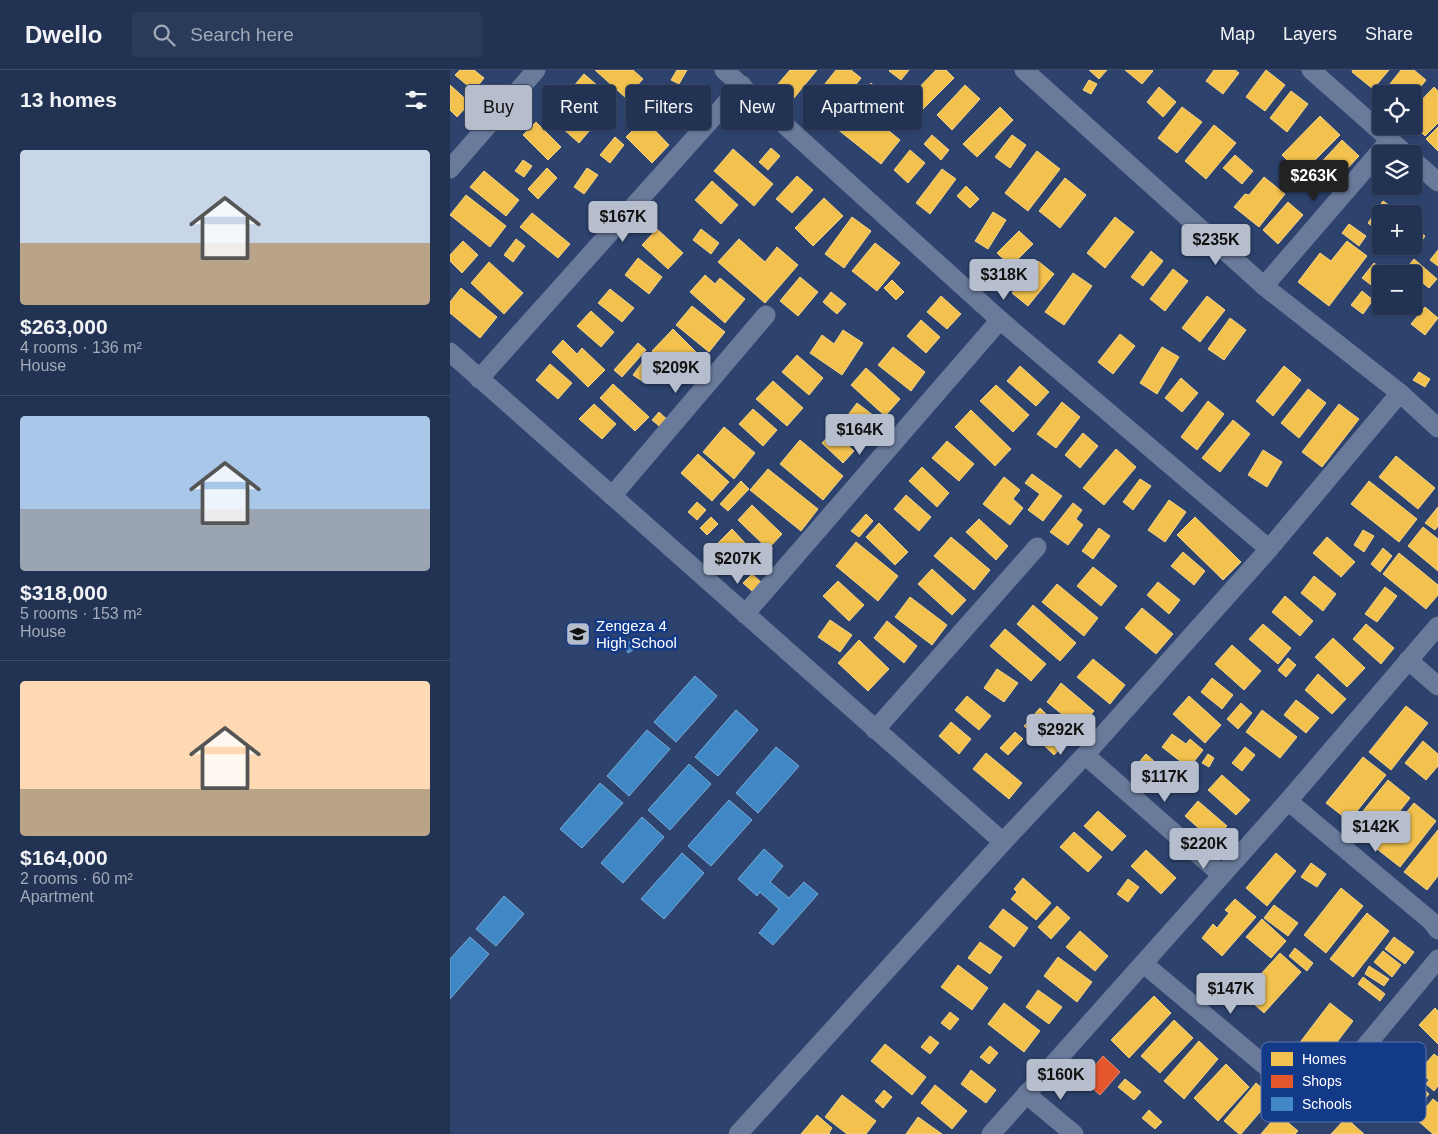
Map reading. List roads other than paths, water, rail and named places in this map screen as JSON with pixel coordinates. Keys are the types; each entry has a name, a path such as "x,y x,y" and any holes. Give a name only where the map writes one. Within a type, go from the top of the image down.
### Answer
{"street":[{"path":"450,169 536,70"},
{"path":"724,70 742,85"},
{"path":"1024,70 1264,286 1400,393 1438,428"},
{"path":"1311,70 1396,145"},
{"path":"480,378 721,108"},
{"path":"791,130 1000,320 1269,549"},
{"path":"1264,286 1390,140"},
{"path":"1422,168 1438,182"},
{"path":"612,496 766,315"},
{"path":"745,614 1000,320"},
{"path":"450,352 1003,842"},
{"path":"738,1134 1003,842 1085,755 1269,549 1400,393"},
{"path":"875,730 1037,547"},
{"path":"991,1134 1288,802 1438,626"},
{"path":"1408,660 1438,686"},
{"path":"1085,755 1222,875"},
{"path":"1288,802 1431,920 1438,930"},
{"path":"1369,1042 1438,959"},
{"path":"1144,964 1261,1062"},
{"path":"1026,1094 1074,1134"}],"place":[{"name":"Zengeza 4 High School","path":"578,634"}]}
